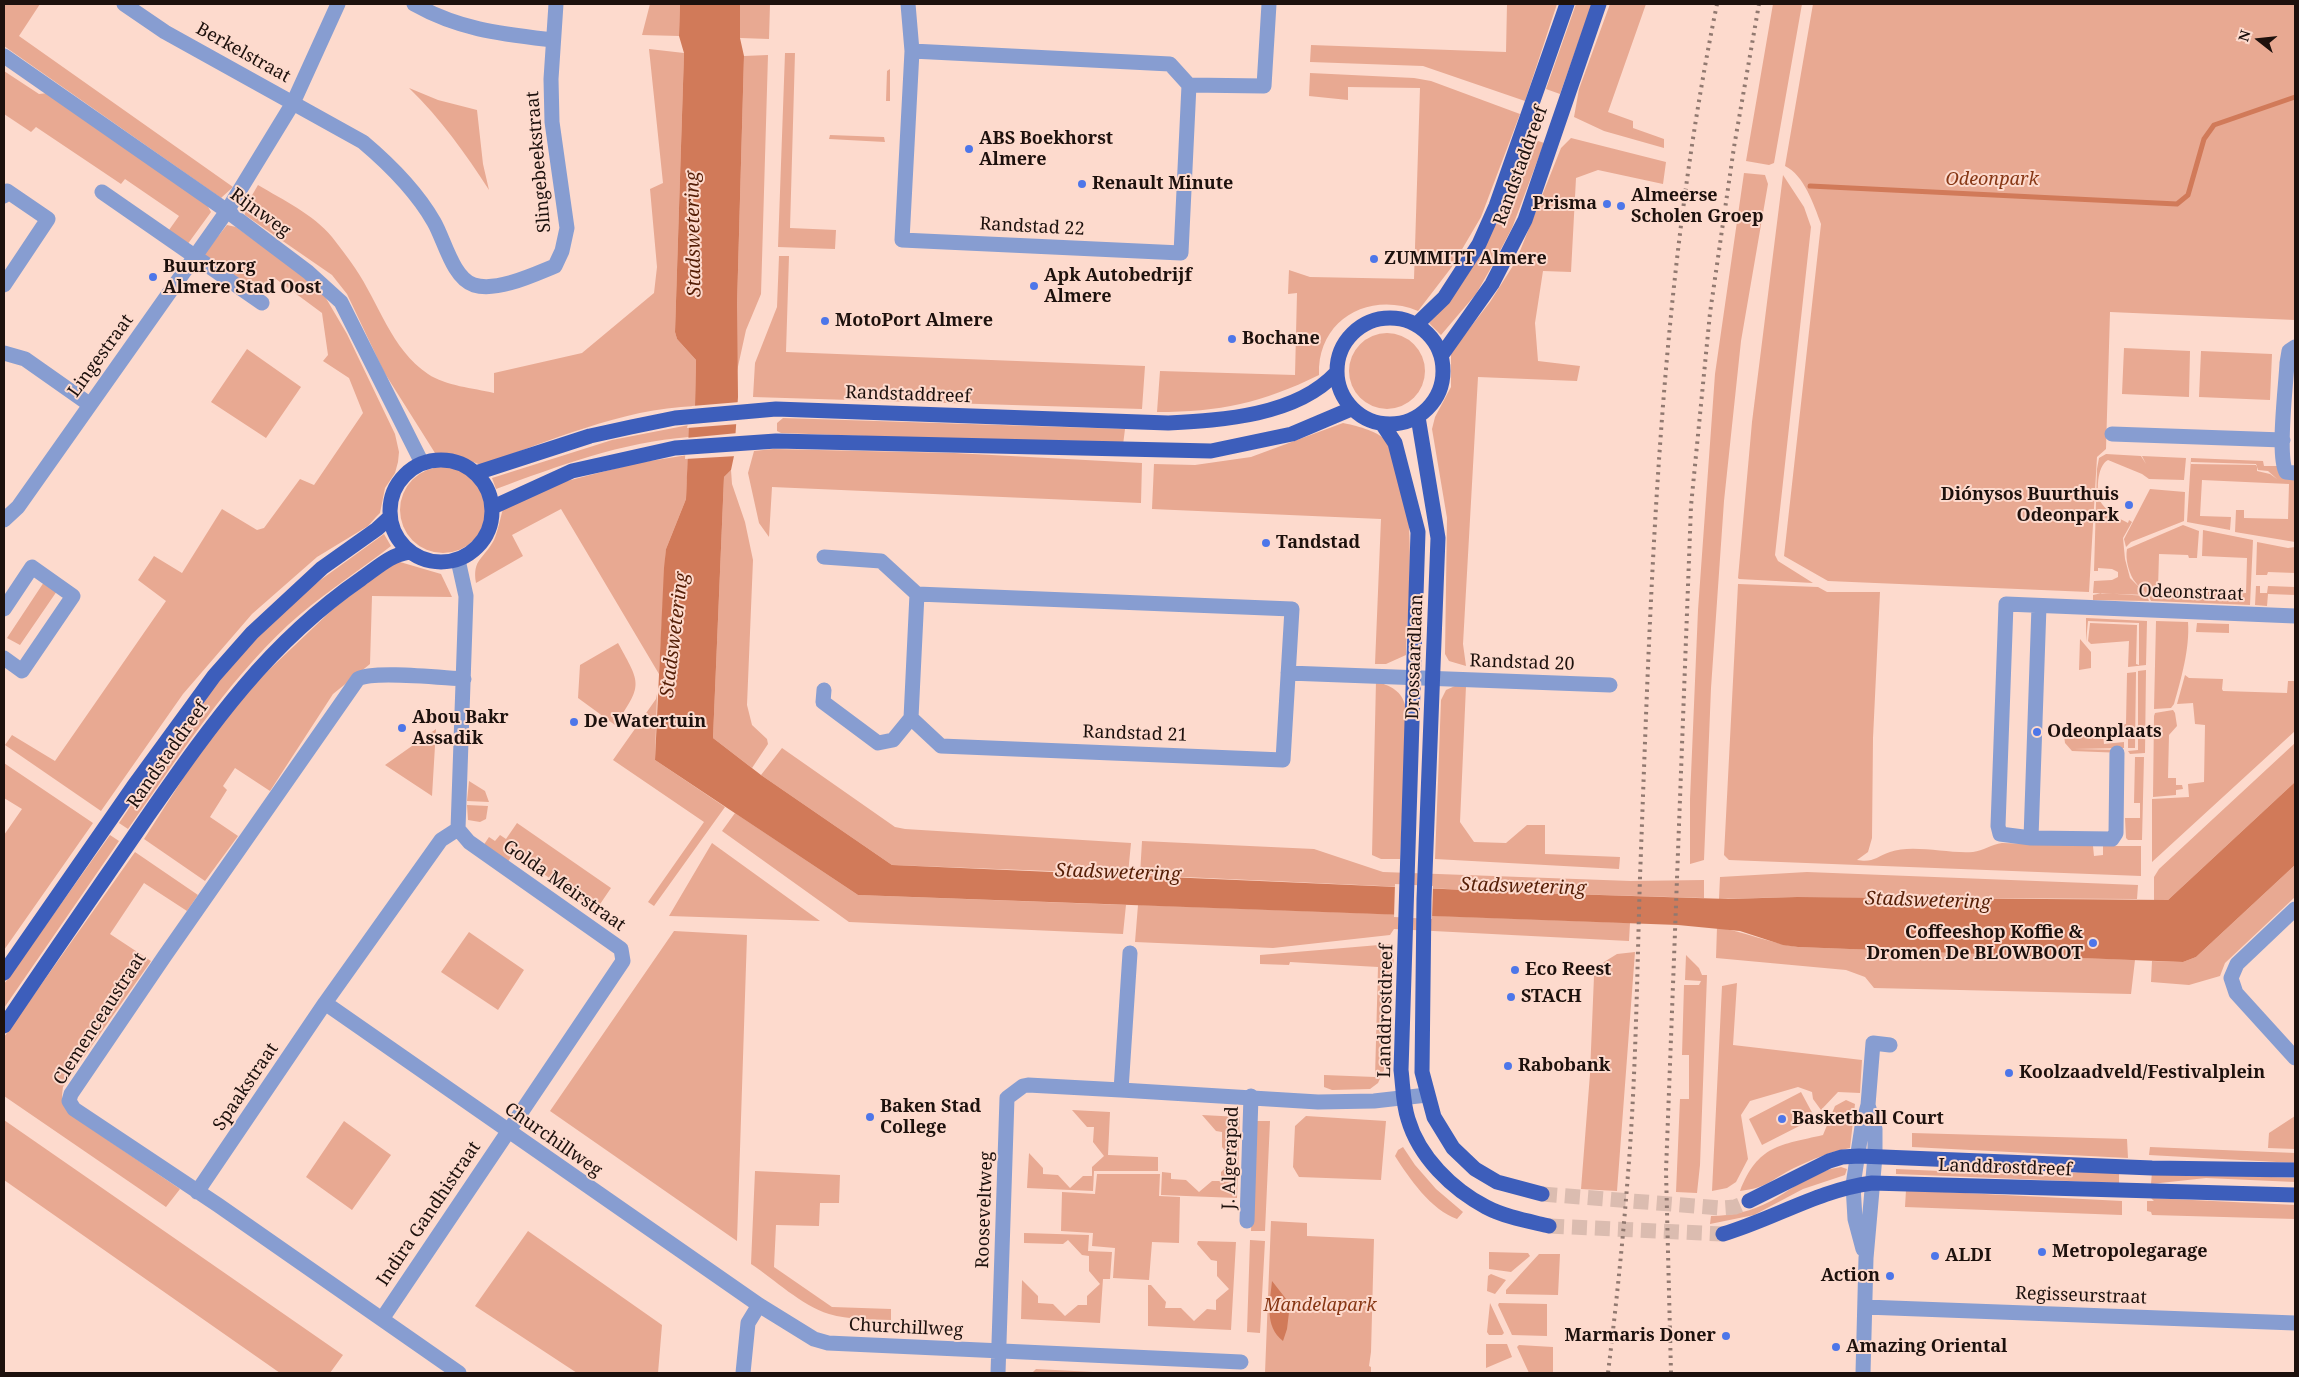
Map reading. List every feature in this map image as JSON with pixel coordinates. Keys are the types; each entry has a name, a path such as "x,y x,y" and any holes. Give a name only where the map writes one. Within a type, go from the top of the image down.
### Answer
{"main road":[{"name":"Randstaddreef","path":"1417,324 1444,298 1480,244 1496,206 1567,4"},
{"name":"Randstaddreef","path":"1441,356 1492,284 1525,220 1599,4"},
{"path":"1384,317 1397,318 1417,324 1434,340 1441,356 1442,382 1437,396 1430,407 1418,417 1401,424 1384,425 1362,418 1351,408 1339,390 1336,373 1340,349 1353,331 1369,321 1384,317"},
{"name":"Randstaddreef","path":"476,473 590,436 675,418 776,409 1168,423 1217,420 1262,412 1313,393 1336,373"},
{"path":"493,507 572,471 674,448 776,441 1211,452 1292,434 1351,408"},
{"name":"Drossaardlaan","path":"1418,417 1438,538 1424,899"},
{"name":"Drossaardlaan","path":"1384,425 1395,443 1418,532 1407,898"},
{"path":"436,460 451,461 464,465 476,473 487,488 493,507 491,524 485,540 473,552 458,560 441,563 424,560 409,552 393,530 390,516 391,500 397,484 408,472 422,463 436,460"},
{"name":"Randstaddreef","path":"4,973 124,800 214,676 252,633 322,568 377,530 390,516"},
{"name":"Randstaddreef","path":"4,1026 195,747 262,663 334,598 395,554 409,552"},
{"name":"Landdrostdreef","path":"1407,898 1401,1070 1408,1120 1420,1146 1438,1169 1458,1189 1487,1207 1518,1219 1549,1226"},
{"name":"Landdrostdreef","path":"1424,899 1424,1029 1422,1072 1434,1117 1453,1148 1475,1169 1506,1186 1542,1194"},
{"path":"1750,1201 1829,1161 1842,1157 1859,1156"},
{"name":"Landdrostdreef","path":"1859,1156 2152,1168 2295,1170"},
{"name":"Landdrostdreef","path":"1723,1234 1753,1226 1814,1197 1853,1185 1872,1183 2295,1195"}],"street":[{"name":"Berkelstraat","path":"124,4 165,32 293,103"},
{"name":"Lingestraat","path":"4,520 18,507 227,211 293,103 338,4"},
{"path":"414,4 447,19 490,33 553,40"},
{"name":"Slingebeekstraat","path":"293,103 363,142 388,165 423,205 434,222 459,274 474,285 512,284 554,266 562,251 567,228 552,122 553,40 556,4"},
{"name":"Randstad 22","path":"908,4 912,51 902,240 1181,253 1189,85"},
{"path":"912,51 1170,64 1189,85 1264,86 1268,4"},
{"name":"Rijnweg","path":"4,56 227,211 308,272 341,302 422,463"},
{"path":"4,196 7,191 48,219 5,279"},
{"path":"102,192 194,258 262,303"},
{"path":"2295,347 2289,351 2287,364 2283,440 2283,467 2286,472 2295,473"},
{"path":"4,353 25,359 89,404"},
{"path":"2112,434 2283,440"},
{"path":"824,557 881,561 917,594 911,718 893,740 878,743 824,702 824,690"},
{"path":"325,1003 440,840 458,829 466,596 458,560"},
{"path":"4,609 32,567 73,596 22,671 4,658"},
{"name":"Randstad 21","path":"911,718 941,746 1283,760 1292,609 917,594"},
{"path":"2031,838 2039,606 2006,604 1997,812 2000,834 2031,838 2112,839 2116,833 2117,753"},
{"name":"Odeonstraat","path":"2039,606 2295,616"},
{"path":"1288,673 1414,678"},
{"name":"Clemenceaustraat","path":"460,1373 74,1109 69,1101 71,1094 164,957 358,679 364,675 382,675 464,679"},
{"name":"Randstad 20","path":"1414,678 1610,685"},
{"name":"Golda Meirstraat","path":"458,829 469,842 621,949 623,961 508,1131"},
{"path":"2295,909 2237,964 2231,978 2236,993 2295,1058"},
{"path":"1120,1090 1130,953"},
{"name":"Spaakstraat","path":"198,1192 325,1003"},
{"name":"Churchillweg","path":"325,1003 759,1305 814,1339 828,1343 1241,1362"},
{"path":"1866,1258 1855,1219 1853,1185 1862,1127 1868,1105 1873,1043 1890,1044"},
{"name":"Rooseveltweg","path":"998,1351 1007,1098 1022,1086 1252,1096 1318,1102 1374,1101 1427,1095"},
{"name":"J. Algerapad","path":"1247,1222 1252,1096"},
{"path":"1863,1373 1866,1258 1875,1156 1875,1128 1868,1105"},
{"name":"Indira Gandhistraat","path":"382,1319 508,1131"},
{"path":"743,1373 748,1323 759,1305"},
{"name":"Regisseurstraat","path":"1865,1307 2295,1323"},
{"path":"998,1351 998,1373"}],"green space":[{"path":"4,4 40,4 19,36 233,187 221,198 4,46"},
{"path":"650,4 680,4 679,36 642,35"},
{"path":"740,4 770,4 769,39 740,38"},
{"path":"1507,4 1557,4 1525,101 1423,66 1310,62 1311,45 1506,52"},
{"path":"1576,4 1592,4 1560,94 1546,89"},
{"path":"1610,4 1646,4 1608,112 1633,121 1633,128 1664,139 1664,148 1604,131 1574,117 1579,89"},
{"path":"1773,4 1802,4 1774,163 1769,165 1746,161"},
{"name":"Odeonpark","path":"1813,4 2295,4 2295,320 2110,312 2106,449 2097,457 2089,592 1828,581 1784,556 1821,224 1803,183 1792,170 1785,166"},
{"path":"649,49 684,53 675,332 677,339 696,360 695,406 667,408 613,420 481,465 455,455 435,453 384,372 347,294 332,275 245,215 244,209 258,185 307,214 332,237 347,256 364,282 395,339 415,364 428,374 443,381 494,393 494,373 582,353 654,293 657,267 650,189 663,183"},
{"path":"785,53 795,53 790,228 836,230 835,249 778,247"},
{"path":"768,55 761,294 746,330 737,371 744,56"},
{"path":"890,69 890,101 886,101 887,71"},
{"path":"4,71 39,94 48,93 207,205 211,212 187,245 169,230 179,216 125,179 121,184 36,127 31,132 4,114"},
{"path":"1310,73 1414,78 1431,81 1520,114 1481,217 1451,268 1418,311 1400,306 1382,305 1365,308 1350,314 1337,325 1327,339 1321,355 1319,375 1278,393 1240,404 1201,410 1157,412 1160,371 1295,375 1297,293 1288,294 1289,270 1310,277 1414,279 1420,88 1348,87 1348,100 1309,96"},
{"path":"409,88 438,100 477,110 483,164 489,190 452,137"},
{"path":"830,135 884,137 885,142 829,139"},
{"path":"1530,138 1544,143 1512,228 1476,294 1441,335 1429,323 1463,281 1477,259 1500,213"},
{"path":"1571,138 1666,162 1663,184 1598,170 1576,178 1571,272 1543,271 1535,323 1538,361 1580,366 1577,381 1478,377 1463,644 1466,666 1449,661 1445,654 1447,518 1432,429 1435,417 1451,387 1451,352 1490,302 1516,261 1561,148"},
{"path":"1744,173 1765,175 1768,184 1741,341 1724,501 1711,688 1704,860 1690,864 1690,799 1698,610 1715,374"},
{"path":"1783,175 1804,207 1811,227 1775,555 1778,561 1813,583 1738,578 1752,422"},
{"path":"227,225 236,227 320,288 347,334 395,434 399,452 398,462 395,473 385,488 380,513 368,526 317,557 252,614 183,694 101,811 5,745 12,735 55,761 166,601 138,580 154,556 182,573 222,509 257,530 264,528 300,479 314,485 363,413 349,378 323,361 328,355 322,313 276,279 264,294 203,255"},
{"path":"779,256 789,256 786,352 1145,366 1142,409 753,397 755,363 777,307"},
{"path":"1387,333 1402,336 1414,344 1422,356 1425,371 1422,386 1414,398 1402,406 1387,409 1372,406 1360,398 1352,386 1349,371 1352,356 1360,344 1372,336"},
{"path":"2124,348 2190,351 2189,397 2122,394"},
{"path":"247,349 301,387 266,438 211,402"},
{"path":"2201,351 2272,354 2270,400 2199,397"},
{"path":"783,418 1125,429 1123,445 781,433 777,431 777,423"},
{"path":"1343,423 1372,431 1385,440 1396,460 1404,485 1410,543 1406,655 1386,664 1375,664 1381,519 1152,509 1154,464 1195,465 1251,457"},
{"path":"689,425 689,437 639,444 591,456 496,489 492,478 612,440"},
{"path":"773,449 954,453 1142,463 1141,503 772,487 769,537 759,523 748,473 754,451"},
{"path":"2106,454 2141,456 2146,464 2142,456 2186,458 2184,480 2149,479 2142,474 2108,460 2104,463 2099,474 2098,494 2102,504 2117,517 2128,523 2129,520 2132,522 2123,538 2125,559 2130,578 2147,595 2093,593 2094,581 2112,580 2118,577 2118,572 2112,569 2098,568 2098,571 2094,571 2097,469 2099,458"},
{"path":"688,455 686,499 666,549 659,674 561,509 512,535 523,556 476,583 477,564 494,540 503,509 563,482 637,463"},
{"path":"2191,458 2263,461 2264,466 2278,466 2295,479 2295,542 2235,532 2236,510 2244,510 2244,518 2288,519 2289,484 2202,480 2200,516 2231,517 2230,530 2187,522","holes":["2191,462 2256,465 2191,464","2257,467 2258,470 2268,471 2277,479 2270,474 2257,471"]},
{"path":"443,467 459,471 473,480 482,494 486,510 482,526 473,540 459,549 443,553 427,549 413,540 404,526 400,510 404,494 413,480 427,471"},
{"path":"731,470 732,484 745,522 753,560 747,705 752,725 767,739 768,744 752,768 713,738 724,477"},
{"path":"2150,489 2185,492 2184,521 2131,542 2126,547 2124,539"},
{"path":"2183,525 2199,531 2197,558 2189,558 2188,555 2159,554 2158,589 2246,593 2247,558 2202,556 2203,530 2253,540 2250,605 2151,601 2131,576 2127,562 2127,549"},
{"path":"384,534 391,546 312,605 265,648 243,672 203,723 128,829 119,823 210,689 276,616 319,581"},
{"path":"2257,542 2288,548 2295,547 2295,573 2268,572 2267,575 2256,575"},
{"path":"400,562 441,574 452,597 372,596 370,664 333,694 270,791 235,768 223,786 227,790 210,817 238,836 205,881 144,839 202,749 255,683 333,609 389,566"},
{"path":"44,582 57,591 20,645 7,638"},
{"path":"1738,584 1818,587 1827,592 1880,592 1873,738 1872,838 1868,852 1857,860 1871,860 1890,852 1909,849 1973,852 2002,843 2093,846 2094,856 2103,855 2103,846 2141,846 2141,876 1729,860 1724,855"},
{"path":"2256,586 2260,586 2260,593 2267,593 2268,586 2295,587 2295,595 2268,594 2267,606 2255,605"},
{"path":"2102,593 2147,596 2149,601 2093,600 2093,595"},
{"path":"2086,618 2147,621 2146,665 2128,667 2129,641 2091,644 2088,641 2090,623 2137,625 2136,664 2139,665 2139,623 2088,621 2086,642"},
{"path":"2156,621 2188,622 2188,642 2184,664 2174,704 2171,708 2154,709"},
{"path":"2197,623 2229,624 2229,633 2196,632"},
{"path":"2080,639 2091,652 2091,668 2079,670"},
{"path":"618,643 635,677 636,684 631,701 615,725 578,698 580,665"},
{"path":"2146,670 2145,753 2130,754 2128,751 2138,750 2138,671"},
{"path":"2136,672 2135,748 2128,748 2128,739 2118,739 2116,726 2126,724 2127,673"},
{"path":"2185,675 2189,678 2223,679 2223,691 2287,693 2288,681 2295,681 2295,731 2152,862 2152,799 2189,797 2188,784 2204,782 2205,725 2195,724 2193,703 2177,704"},
{"path":"1376,681 1397,691 1403,699 1407,711 1400,859 1381,859 1372,855"},
{"path":"1455,686 1466,686 1460,822 1474,842 1506,843 1527,825 1545,825 1545,854 1620,857 1619,869 1435,859 1441,700 1446,690"},
{"path":"657,694 655,760 725,807 654,906 648,902 704,822 613,760 656,699"},
{"path":"2173,710 2177,726 2169,735 2168,778 2176,778 2176,785 2182,785 2183,789 2176,790 2176,795 2153,797 2154,716 2155,713"},
{"path":"436,729 432,796 385,765"},
{"path":"2096,734 2103,734 2104,744 2124,742 2124,748 2074,749 2124,750 2124,753 2072,751 2065,743 2064,735 2093,735 2094,739 2096,739"},
{"path":"2295,743 2295,782 2168,900 2154,900 2154,877 2159,869"},
{"path":"782,748 895,827 1131,843 1128,874 892,865 761,775"},
{"path":"2135,757 2144,757 2142,840 2128,840 2126,838 2125,818 2140,818 2140,803 2134,803"},
{"path":"4,763 93,823 4,950 4,835 22,809 4,798"},
{"path":"469,781 485,791 489,802 467,801"},
{"path":"467,805 488,806 486,819 480,822 468,820"},
{"path":"735,813 858,895 1126,905 1123,934 849,922 722,831"},
{"path":"517,823 611,888 596,910 513,853 508,862 483,846 489,837 495,841 500,835 506,839"},
{"path":"110,835 119,841 4,1008 4,984"},
{"path":"1142,841 1314,849 1383,872 1631,881 1704,880 1704,898 1535,893 1140,875"},
{"path":"712,843 820,921 669,916"},
{"path":"135,852 198,895 187,911 144,883 110,934 151,961 63,1087 62,1099 71,1115 180,1189 166,1207 4,1096 4,1037"},
{"path":"2295,865 2295,897 2225,963 2220,976 2189,985 2151,982 2152,961 2183,962 2196,957"},
{"path":"1807,872 2138,885 2137,899 1797,897 1719,899 1720,877"},
{"path":"1138,905 1630,923 1629,941 1394,929 1390,935 1273,948 1135,942"},
{"path":"1717,927 1798,947 2135,960 2131,994 1874,988 1865,977 1846,970 1716,958"},
{"path":"674,931 747,935 737,1241 550,1111"},
{"path":"469,932 524,970 498,1010 441,972"},
{"path":"1391,944 1394,963 1384,992 1384,1070 1378,1083 1370,1089 1332,1090 1324,1087 1324,1075 1375,1077 1378,967 1290,962 1289,965 1260,964 1260,955"},
{"path":"1635,952 1617,1191 1581,1189 1590,1074 1594,976 1604,962 1617,954"},
{"path":"1686,955 1699,968 1702,975 1707,975 1700,1165 1697,1193 1676,1192 1680,1099 1689,1099 1689,1055 1682,1055 1684,985 1699,985 1701,981 1685,980"},
{"path":"1737,983 1733,1045 1862,1060 1860,1093 1838,1092 1821,1110 1813,1099 1812,1092 1798,1087 1750,1101 1741,1115 1748,1159 1736,1182 1727,1188 1712,1191 1722,986"},
{"name":"Basketball Court","path":"1801,1092 1815,1118 1762,1145 1749,1119"},
{"path":"1846,1100 1855,1104 1850,1148 1828,1154 1794,1168 1757,1188 1740,1191 1747,1176 1763,1156 1783,1145 1823,1135 1835,1106"},
{"path":"1072,1110 1110,1112 1108,1155 1158,1157 1158,1171 1094,1171 1093,1191 1027,1188 1029,1153 1043,1168 1043,1174 1058,1175 1070,1188 1083,1176 1092,1176 1092,1167 1104,1156 1093,1142 1094,1127 1087,1127"},
{"path":"1202,1115 1240,1117 1237,1198 1161,1195 1162,1172 1171,1173 1171,1179 1186,1180 1199,1192 1212,1181 1221,1181 1221,1172 1233,1161 1222,1147 1222,1132 1216,1131"},
{"path":"1306,1116 1386,1121 1381,1180 1299,1177 1293,1167 1295,1126"},
{"path":"2295,1116 2295,1149 2268,1148 2269,1133"},
{"path":"4,1120 343,1355 330,1373 280,1373 4,1180"},
{"path":"344,1121 391,1155 352,1210 306,1177"},
{"path":"1255,1121 1270,1121 1265,1231 1251,1231"},
{"path":"1912,1133 2127,1139 2128,1158 1912,1147"},
{"path":"1403,1147 1415,1165 1436,1189 1463,1212 1457,1219 1447,1215 1430,1201 1407,1174 1395,1156 1398,1150"},
{"path":"2150,1147 2295,1153 2295,1163 2149,1155"},
{"path":"1841,1167 1847,1169 1845,1175 1803,1189 1754,1215 1710,1224 1711,1216 1734,1214 1757,1208 1821,1172"},
{"path":"1896,1169 2048,1176 2094,1170 2119,1171 2119,1183 1896,1174"},
{"path":"755,1171 840,1175 839,1203 820,1203 819,1226 776,1225 774,1267 832,1307 891,1309 891,1320 844,1317 819,1310 808,1305 751,1264"},
{"path":"2152,1172 2295,1178 2295,1182 2206,1178 2151,1184"},
{"path":"1097,1174 1160,1174 1159,1196 1180,1197 1179,1243 1152,1242 1149,1280 1113,1278 1115,1248 1092,1246 1093,1233 1061,1231 1062,1192 1095,1194"},
{"path":"1906,1190 2122,1201 2122,1215 1905,1207"},
{"path":"2151,1198 2295,1205 2295,1219 2152,1215 2151,1212 2147,1211 2147,1201 2154,1201"},
{"name":"Mandelapark","path":"1271,1221 1307,1223 1307,1236 1374,1239 1369,1366 1371,1367 1371,1373 1265,1373"},
{"path":"528,1231 662,1325 658,1373 577,1373 475,1306"},
{"path":"1024,1233 1089,1235 1088,1251 1112,1252 1110,1279 1103,1279 1100,1323 1021,1319 1022,1280 1038,1296 1038,1303 1053,1304 1065,1316 1078,1305 1087,1305 1087,1296 1100,1284 1089,1271 1089,1256 1082,1255 1068,1240 1063,1244 1024,1243"},
{"path":"1250,1240 1265,1241 1260,1333 1247,1332"},
{"path":"1198,1241 1236,1242 1231,1330 1148,1326 1148,1285 1151,1285 1166,1302 1165,1308 1181,1308 1194,1321 1207,1309 1216,1310 1216,1300 1229,1289 1217,1276 1217,1261 1211,1260 1197,1244"},
{"path":"1489,1252 1528,1253 1530,1256 1511,1272 1489,1269"},
{"path":"1539,1254 1560,1254 1558,1295 1506,1294 1506,1290"},
{"path":"1491,1274 1506,1280 1495,1294 1487,1291 1488,1276"},
{"path":"1490,1303 1504,1333 1502,1335 1489,1335 1487,1332"},
{"path":"1499,1303 1547,1304 1547,1336 1512,1335 1498,1305"},
{"path":"1486,1344 1507,1344 1512,1357 1486,1368"},
{"path":"1519,1345 1553,1347 1553,1373 1529,1373 1517,1347"},
{"path":"1036,1369 1112,1373 1032,1373"}],"water":[{"name":"Stadswetering","path":"680,4 740,4 740,38 744,56 737,306 738,397 734,456 731,470 724,477 713,738 761,775 892,865 1535,893 1728,899 1797,897 2168,900 2295,782 2295,865 2196,957 2183,962 1798,947 1783,945 1740,931 1678,925 858,895 655,760 666,549 686,499 689,425 695,406 696,360 677,339 675,332 684,53 679,36"},
{"path":"1272,1281 1290,1304 1287,1329 1283,1341 1277,1335 1271,1321"}],"pier":[{"path":"740,402 738,424 687,428 692,406"},
{"path":"738,433 737,456 685,459 686,438"},
{"path":"1395,884 1433,886 1432,919 1394,917"}],"waterway":[{"path":"1810,186 2177,204 2188,195 2204,139 2214,125 2295,97"}],"tunnel":[{"path":"1542,1194 1721,1208 1735,1207 1749,1201"},
{"path":"1549,1226 1723,1234"}],"railway":[{"path":"1608,1373 1617,1298 1631,1137 1648,658 1660,439 1682,220 1697,112 1717,4"},
{"path":"1671,1373 1666,1171 1691,506 1710,313 1734,147 1759,4"}],"place":[{"name":"ABS Boekhorst Almere","path":"969,149"},
{"name":"Renault Minute","path":"1082,184"},
{"name":"Prisma","path":"1607,204"},
{"name":"Almeerse Scholen Groep","path":"1621,206"},
{"name":"ZUMMITT Almere","path":"1374,259"},
{"name":"Buurtzorg Almere Stad Oost","path":"153,277"},
{"name":"Apk Autobedrijf Almere","path":"1034,286"},
{"name":"MotoPort Almere","path":"825,321"},
{"name":"Bochane","path":"1232,339"},
{"name":"Diónysos Buurthuis Odeonpark","path":"2129,505"},
{"name":"Tandstad","path":"1266,543"},
{"name":"De Watertuin","path":"574,722"},
{"name":"Abou Bakr Assadik","path":"402,728"},
{"name":"Odeonplaats","path":"2037,732"},
{"name":"Coffeeshop Koffie & Dromen De BLOWBOOT","path":"2093,943"},
{"name":"Eco Reest","path":"1515,970"},
{"name":"STACH","path":"1511,997"},
{"name":"Rabobank","path":"1508,1066"},
{"name":"Koolzaadveld/Festivalplein","path":"2009,1073"},
{"name":"Baken Stad College","path":"870,1117"},
{"name":"Basketball Court","path":"1782,1119"},
{"name":"Metropolegarage","path":"2042,1252"},
{"name":"ALDI","path":"1935,1256"},
{"name":"Action","path":"1890,1276"},
{"name":"Marmaris Doner","path":"1726,1336"},
{"name":"Amazing Oriental","path":"1836,1347"}]}
